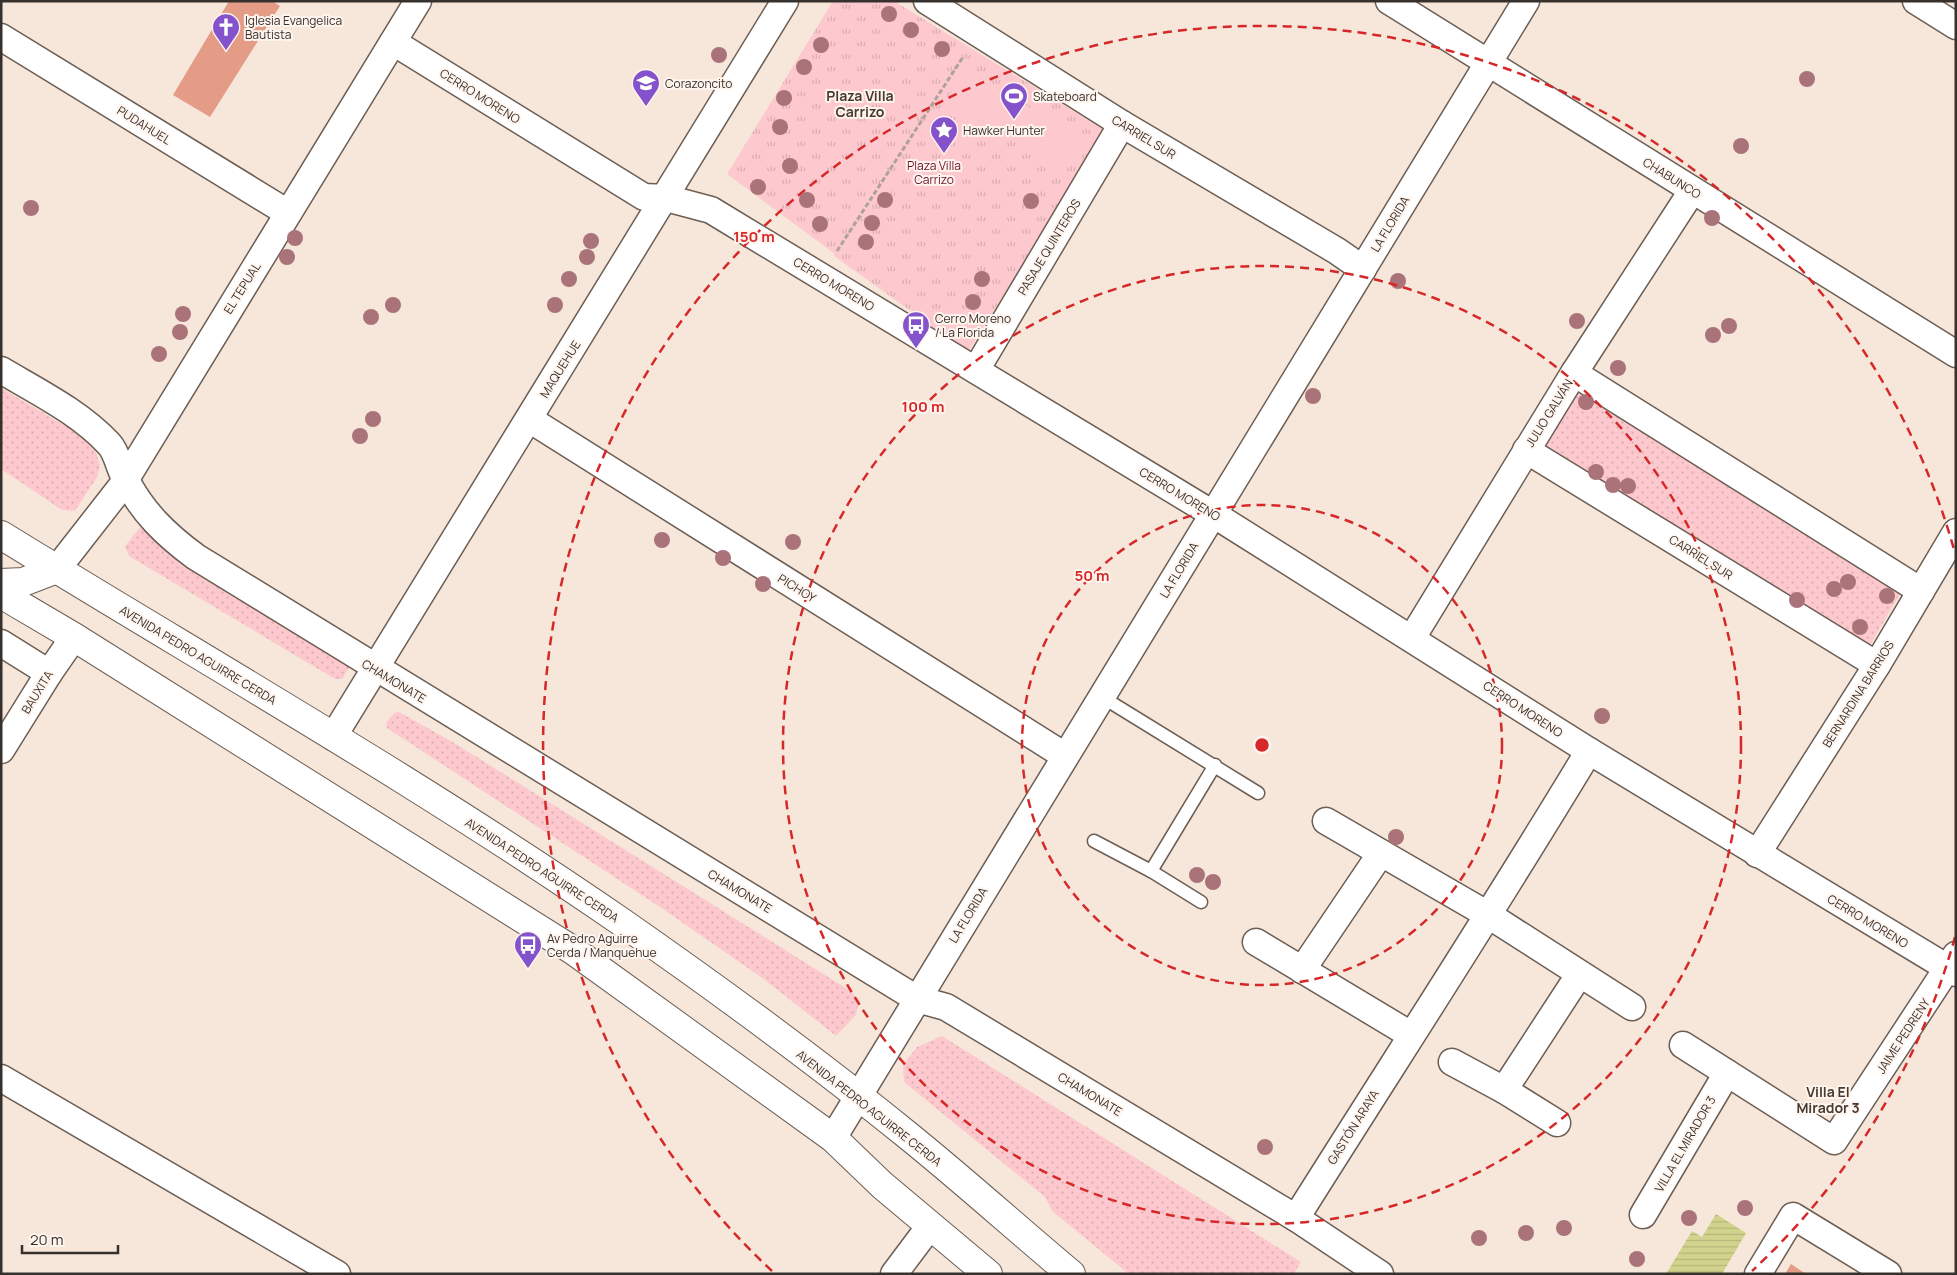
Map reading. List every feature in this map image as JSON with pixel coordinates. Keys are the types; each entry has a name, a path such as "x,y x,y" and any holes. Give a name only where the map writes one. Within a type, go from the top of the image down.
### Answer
{"main road":[{"name":"AVENIDA PEDRO AGUIRRE CERDA","path":"1,535 334,737 620,921 702,979 908,1135 1071,1274"},
{"path":"1,583 23,582 57,569"},
{"path":"1,594 74,637 574,950 832,1138 930,1226 988,1274"}],"street":[{"name":"EL TEPUAL","path":"57,569 121,487 418,1"},
{"name":"MAQUEHUE","path":"334,737 786,1"},
{"name":"CARRIEL SUR","path":"927,1 1122,124 1337,251 1363,269"},
{"name":"CHABUNCO","path":"1388,1 1489,62 1692,191 1956,354"},
{"name":"LA FLORIDA","path":"832,1138 1526,1"},
{"path":"1916,1 1956,26"},
{"name":"PUDAHUEL","path":"1,37 288,213"},
{"name":"CERRO MORENO","path":"393,42 644,198 666,198 711,210 1214,514 1589,752 1756,854 1953,965"},
{"name":"PASAJE QUINTEROS","path":"976,370 1122,124"},
{"name":"JULIO GALVÁN","path":"1412,638 1574,373 1692,191"},
{"name":"CHAMONATE","path":"1,370 82,418 110,445 125,478 144,511 166,536 196,558 917,999 946,1007 1296,1218 1380,1274"},
{"path":"1574,373 1921,591"},
{"name":"PICHOY","path":"529,419 1065,756"},
{"name":"CARRIEL SUR","path":"1526,450 1876,665"},
{"name":"BERNARDINA BARRIOS","path":"1756,854 1876,665 1956,532"},
{"name":"BAUXITA","path":"1,750 48,672 74,637"},
{"path":"1,644 48,672"},
{"name":"GASTÓN ARAYA","path":"1296,1218 1410,1035 1490,916 1589,752"},
{"path":"1326,821 1490,916 1579,975 1632,1006"},
{"path":"1302,970 1380,853"},
{"path":"1256,942 1410,1035"},
{"name":"JAIME PEDRENY","path":"1727,1073 1834,1141 1953,965"},
{"path":"1504,1090 1579,975"},
{"path":"1683,1045 1727,1073"},
{"path":"1452,1062 1504,1090 1557,1123"},
{"name":"VILLA EL MIRADOR 3","path":"1643,1215 1727,1073"},
{"path":"1,1078 337,1274"},
{"path":"1758,1274 1793,1216 1888,1274"},
{"path":"894,1274 930,1226"}],"lane":[{"path":"1102,697 1258,793"},
{"path":"1151,871 1215,765"},
{"path":"1094,841 1151,871 1201,902"}],"path":[{"path":"817,274 834,256 978,33"}],"green space":[{"name":"Plaza Villa Carrizo","path":"833,1 894,1 1106,131 968,352 834,256 835,254 727,174"},
{"name":"Skateboard","path":"965,69 1081,139 1061,170 946,101"},
{"path":"1,388 76,432 94,447 100,465 97,477 75,511 62,510 1,469"},
{"path":"1576,389 1902,590 1869,647 1544,445"},
{"path":"143,524 349,660 349,668 342,679 335,679 129,556 125,546"},
{"path":"399,712 456,744 849,990 859,1000 856,1015 836,1036 765,980 660,907 387,728 386,723 394,713"},
{"path":"942,1036 1301,1262 1294,1274 1129,1274 1052,1211 1045,1197 904,1082 903,1065 917,1047"}],"shaded area":[{"path":"1716,1214 1746,1233 1722,1274 1666,1274 1692,1231 1702,1237"}],"building":[{"name":"Iglesia Evangelica Bautista","path":"229,1 272,1 280,6 210,117 173,95"},
{"path":"1791,1264 1806,1274 1785,1274"}],"place":[{"name":"Iglesia Evangelica Bautista","path":"226,51"},
{"name":"Corazoncito","path":"646,107"},
{"name":"Skateboard","path":"1014,120"},
{"name":"Hawker Hunter","path":"944,154"},
{"name":"Cerro Moreno / La Florida","path":"916,349"},
{"name":"Av Pedro Aguirre Cerda / Manquehue","path":"528,969"}],"district":[{"name":"Plaza Villa Carrizo","path":"860,104"},
{"name":"Villa El Mirador 3","path":"1828,1100"}]}
